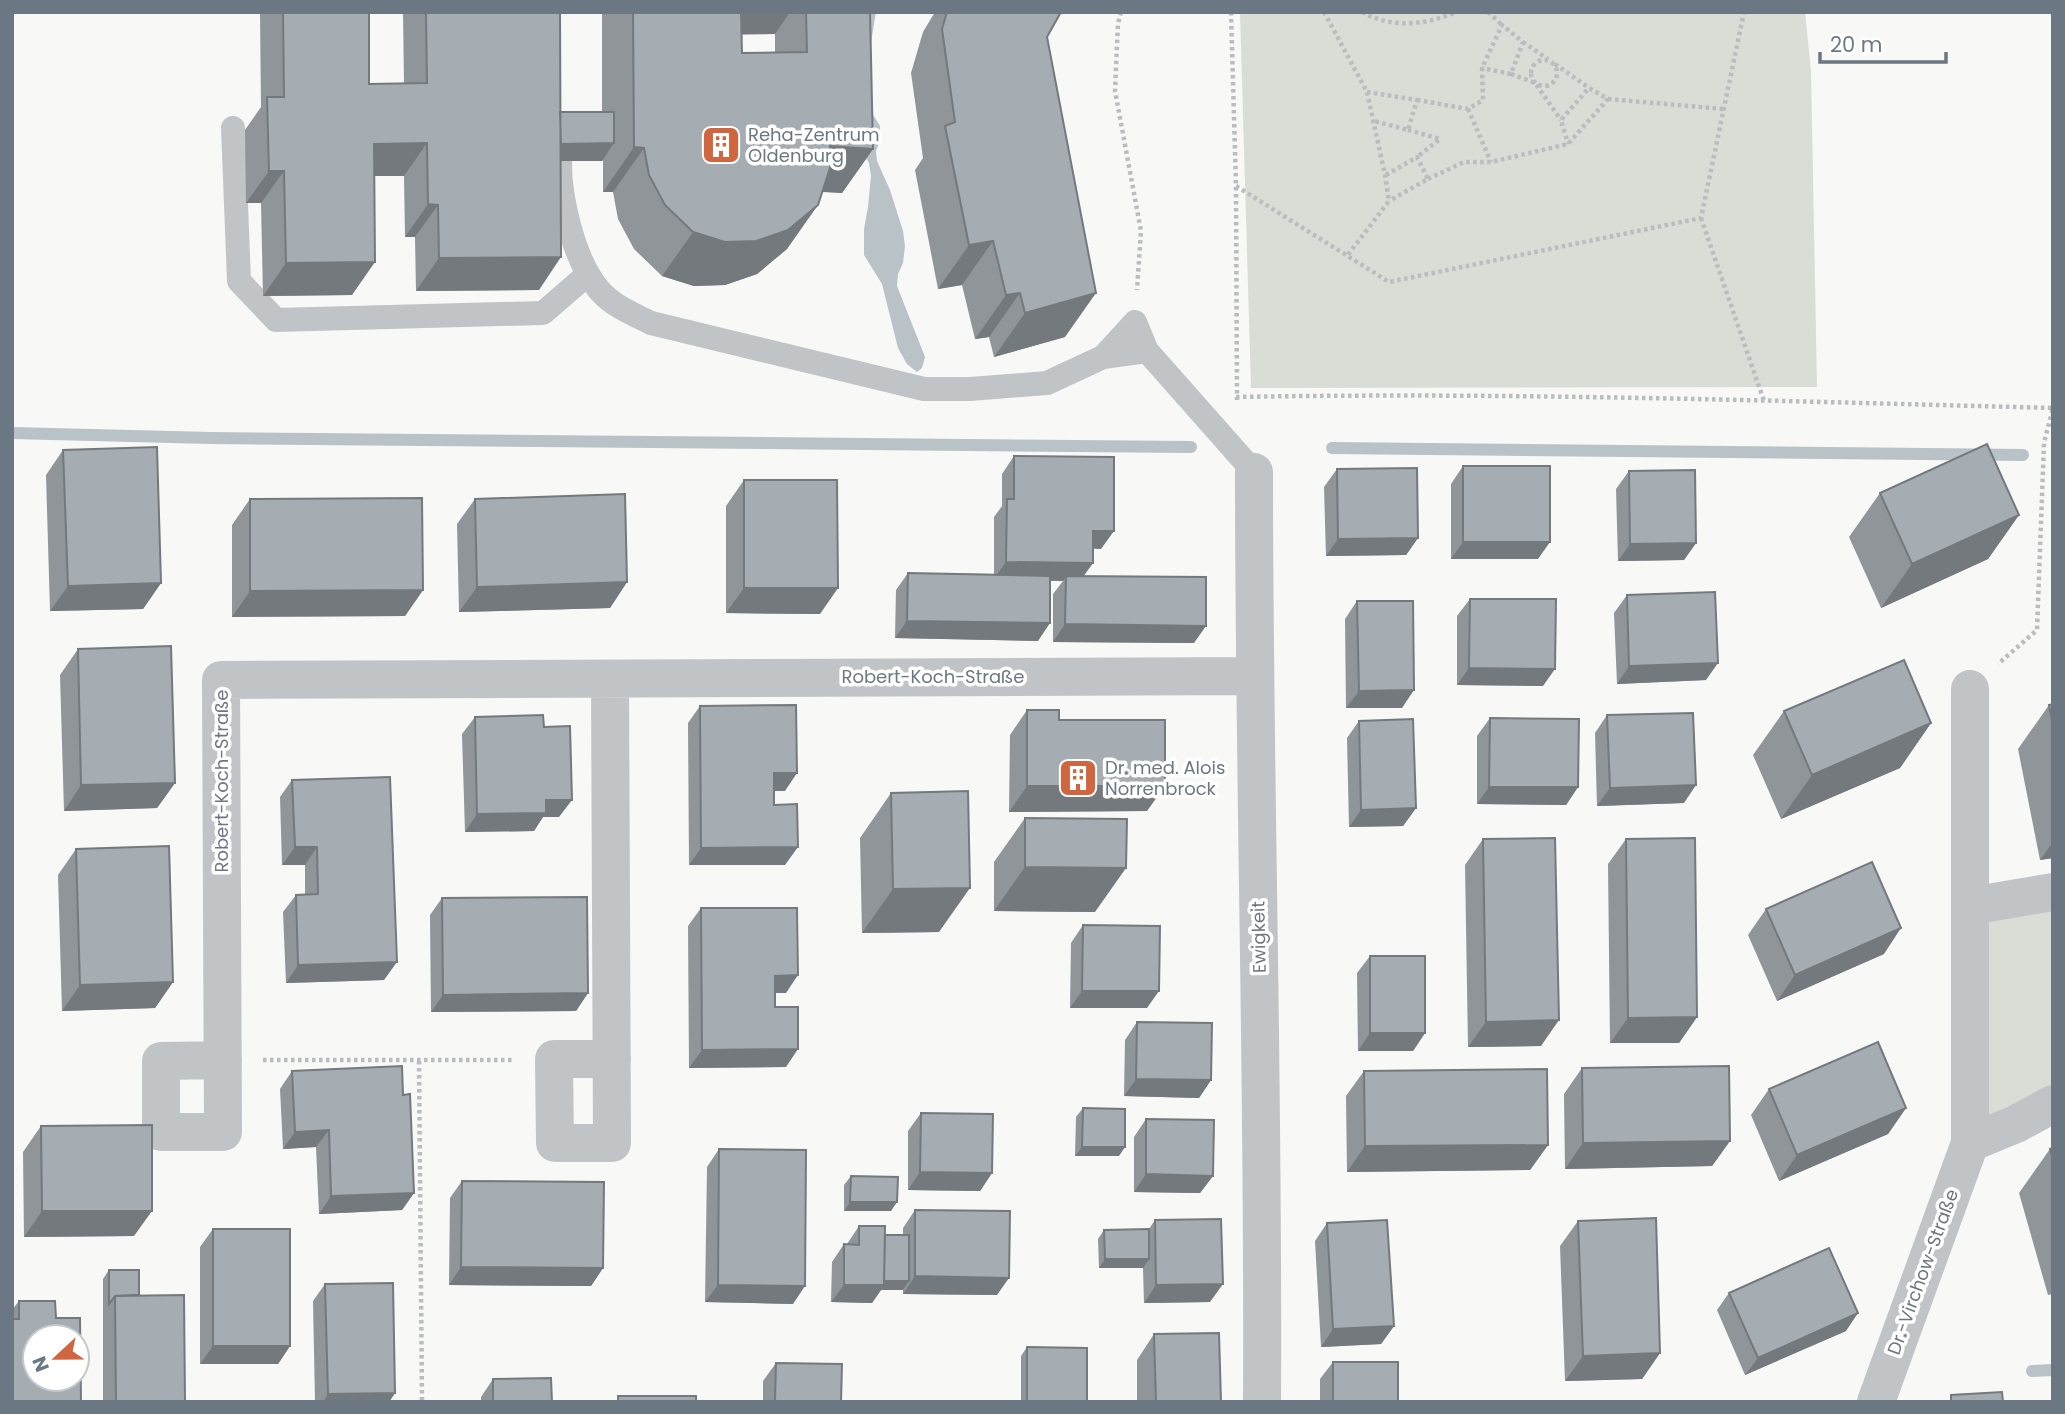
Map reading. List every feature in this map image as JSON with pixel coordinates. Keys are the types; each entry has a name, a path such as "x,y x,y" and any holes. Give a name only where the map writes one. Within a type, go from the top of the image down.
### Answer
{"street":[{"name":"Ewigkeit","path":"1254,472 1263,1216 1262,1402"},
{"name":"Robert-Koch-Straße","path":"223,1060 221,680 1255,676"},
{"path":"610,678 612,1059 612,1143 555,1143 554,1059 612,1059"},
{"name":"Dr.-Virchow-Straße","path":"1875,1402 1970,1143 1970,688"},
{"path":"1970,906 2053,892"},
{"path":"1970,1143 2016,1124 2053,1104"}],"lane":[{"path":"560,104 561,183 573,241 588,274 600,291 620,308 650,323 925,389 970,389 1047,383 1103,357 1147,351"},
{"path":"233,128 239,281 276,320 543,313 588,274"},
{"path":"1103,357 1135,322 1147,351 1254,472"}],"path":[{"path":"1121,12 1118,23 1115,91 1141,231 1135,322"},
{"path":"1231,12 1236,186 1236,397 1239,410"},
{"path":"1324,12 1367,92 1389,201"},
{"path":"1362,12 1387,23 1410,24 1437,20 1456,12"},
{"path":"1488,12 1522,42 1608,99 1723,109"},
{"path":"1744,12 1701,218 1764,401"},
{"path":"1367,92 1468,110 1483,100 1482,68 1502,25"},
{"path":"1511,74 1522,42"},
{"path":"1482,68 1511,74 1535,83 1539,85 1545,85 1556,80 1558,75 1552,62 1535,62 1531,74 1535,83 1561,120 1568,144"},
{"path":"1561,120 1589,88"},
{"path":"1347,256 1389,201 1464,162 1490,162 1568,144 1608,99"},
{"path":"1408,130 1417,100"},
{"path":"1468,110 1490,162"},
{"path":"1374,121 1440,139 1417,158 1385,175"},
{"path":"855,134 879,133"},
{"path":"1417,158 1428,179"},
{"path":"1236,186 1389,282 1701,218"},
{"path":"1236,397 1764,401 2053,408 2044,443 2037,630 1970,688"},
{"path":"223,1060 554,1059"},
{"path":"419,1061 422,1402"}],"shaded area":[{"path":"857,12 876,12 868,60 870,110 880,126 877,161 903,231 905,246 897,286 925,357 922,368 917,372 907,364 898,348 882,284 864,255 864,229 871,176 869,163 857,141"},
{"path":"1240,12 1805,12 1811,71 1817,387 1251,388"},
{"path":"2053,892 2053,1104 1970,1143 1970,906"}],"building":[{"path":"283,12 369,12 369,84 427,83 426,12 560,12 561,257 439,258 438,205 428,204 427,143 374,144 375,262 286,263 284,171 269,171 267,97 284,97"},
{"name":"Reha-Zentrum Oldenburg","path":"633,12 741,12 742,53 807,52 806,12 870,12 873,149 830,146 830,168 818,205 788,230 756,241 725,242 693,232 665,205 649,175 644,148 634,147"},
{"path":"947,12 1061,12 1047,37 1096,293 1025,313 1020,293 1006,295 993,241 969,245 945,126 955,122 942,29"},
{"path":"560,112 614,112 614,143 561,144"},
{"path":"1987,444 2019,515 1912,564 1880,493"},
{"path":"157,447 161,583 68,586 63,450"},
{"path":"1014,456 1114,457 1114,531 1093,531 1093,563 1006,562 1007,499 1014,499"},
{"path":"1463,466 1550,466 1550,542 1463,542"},
{"path":"1417,468 1418,538 1338,539 1337,469"},
{"path":"1695,470 1696,543 1630,544 1629,471"},
{"path":"744,480 837,480 838,588 744,588"},
{"path":"625,494 627,582 477,587 475,499"},
{"path":"422,498 423,590 250,591 250,499"},
{"path":"908,573 1050,576 1050,623 907,621"},
{"path":"1066,576 1206,577 1206,626 1065,624"},
{"path":"1715,592 1718,663 1629,666 1627,595"},
{"path":"1470,599 1556,599 1555,669 1469,668"},
{"path":"1357,601 1413,601 1414,690 1359,691"},
{"path":"171,646 175,783 81,785 78,649"},
{"path":"1904,660 1931,723 1812,775 1784,711"},
{"path":"2053,704 2053,725 2049,705"},
{"path":"796,705 797,773 774,773 774,805 797,804 798,847 701,848 700,706"},
{"path":"1027,710 1059,710 1059,720 1165,720 1165,786 1027,786"},
{"path":"1693,713 1696,785 1610,788 1607,715"},
{"path":"543,715 544,727 570,726 572,800 546,800 546,813 477,814 475,717"},
{"path":"1490,718 1579,719 1578,787 1489,787"},
{"path":"1413,719 1416,808 1361,810 1359,721"},
{"path":"390,777 397,962 298,965 296,895 318,894 317,847 295,847 292,780"},
{"path":"968,791 970,888 893,889 891,793"},
{"path":"1025,818 1127,819 1126,868 1025,867"},
{"path":"1555,838 1559,1020 1486,1022 1483,839"},
{"path":"1695,838 1697,1017 1628,1018 1626,839"},
{"path":"169,846 173,982 80,985 76,849"},
{"path":"1872,862 1901,928 1795,975 1766,909"},
{"path":"587,897 588,993 443,995 442,898"},
{"path":"701,908 797,908 798,975 775,976 775,1007 798,1007 798,1049 702,1050"},
{"path":"1083,925 1160,926 1159,991 1082,991"},
{"path":"1370,956 1425,956 1425,1033 1370,1033"},
{"path":"1137,1022 1212,1023 1211,1080 1136,1079"},
{"path":"1878,1042 1906,1108 1797,1155 1769,1089"},
{"path":"402,1066 403,1095 410,1094 414,1193 331,1196 329,1130 295,1132 292,1071"},
{"path":"1729,1066 1730,1141 1583,1143 1582,1068"},
{"path":"1547,1069 1548,1145 1365,1146 1364,1071"},
{"path":"1083,1108 1125,1109 1125,1147 1082,1147"},
{"path":"921,1113 993,1114 992,1173 920,1172"},
{"path":"1146,1119 1214,1120 1213,1176 1146,1174"},
{"path":"152,1125 152,1211 42,1211 41,1126"},
{"path":"719,1149 806,1150 805,1286 718,1285"},
{"path":"851,1176 898,1177 897,1202 850,1202"},
{"path":"462,1181 604,1182 603,1268 461,1267"},
{"path":"915,1210 1010,1211 1009,1278 915,1276"},
{"path":"1656,1218 1660,1353 1583,1356 1578,1221"},
{"path":"1221,1219 1223,1284 1156,1285 1155,1220"},
{"path":"1387,1220 1394,1326 1333,1329 1327,1223"},
{"path":"859,1226 885,1226 884,1285 844,1285 844,1244 859,1245"},
{"path":"213,1229 290,1229 290,1346 213,1346"},
{"path":"1149,1229 1149,1259 1105,1259 1104,1230"},
{"path":"885,1235 909,1235 909,1281 884,1281"},
{"path":"1829,1248 1858,1313 1758,1358 1729,1293"},
{"path":"109,1270 139,1270 139,1295 115,1296 109,1304"},
{"path":"393,1283 395,1393 328,1394 325,1284"},
{"path":"184,1295 185,1402 116,1402 115,1296"},
{"path":"19,1301 55,1301 56,1318 80,1318 80,1323 21,1323 21,1393 81,1393 81,1402 12,1402 12,1319 19,1319"},
{"path":"1219,1333 1221,1402 1156,1402 1154,1334"},
{"path":"1027,1347 1087,1348 1087,1402 1027,1402"},
{"path":"1333,1362 1398,1362 1398,1402 1333,1402"},
{"path":"776,1363 842,1364 841,1402 775,1402"},
{"path":"551,1378 552,1402 493,1402 493,1379"},
{"path":"2002,1392 2003,1402 1951,1402 1951,1395"},
{"path":"618,1396 696,1396 696,1402 618,1402"}],"waterway":[{"path":"12,433 211,438 1191,447"},
{"path":"1332,448 2023,455"},
{"path":"2032,1371 2053,1370"}],"place":[{"name":"Reha-Zentrum Oldenburg","path":"721,145"},
{"name":"Dr. med. Alois Norrenbrock","path":"1078,778"}]}
